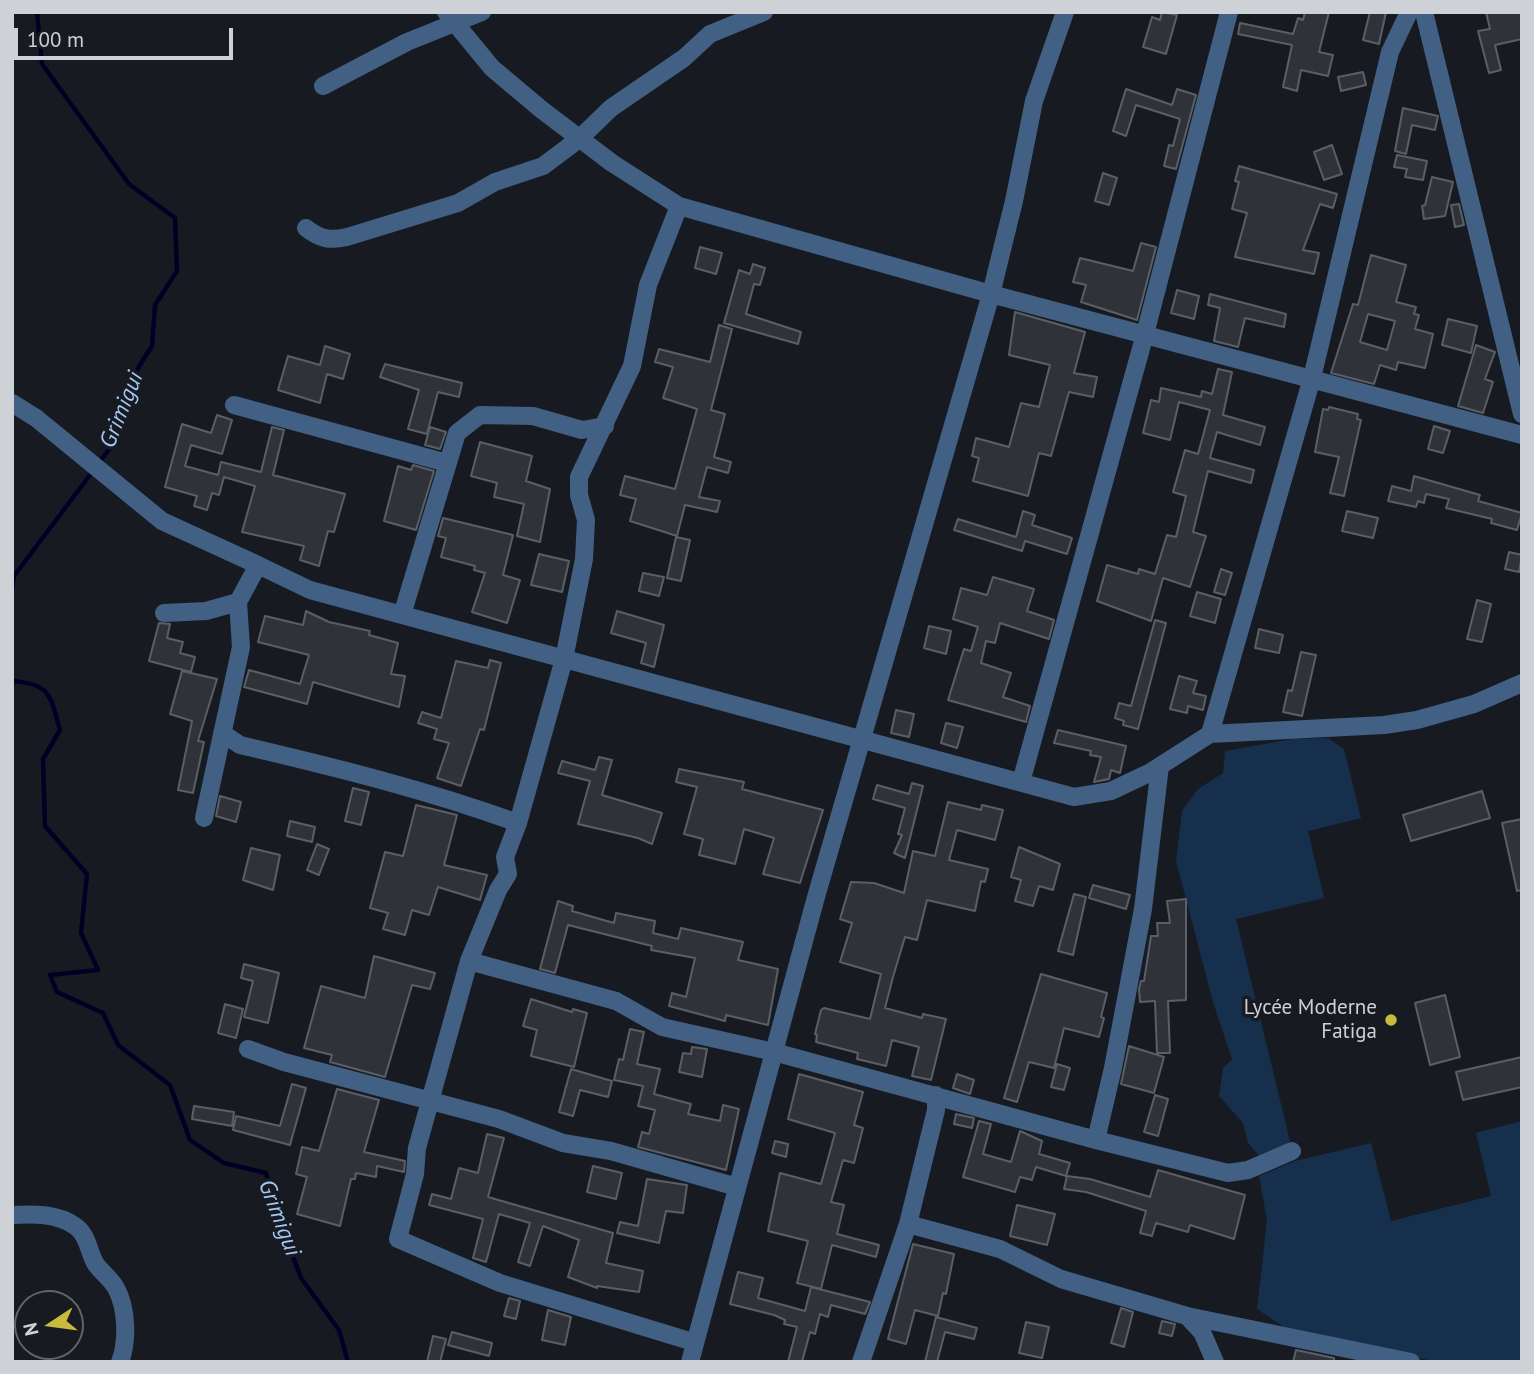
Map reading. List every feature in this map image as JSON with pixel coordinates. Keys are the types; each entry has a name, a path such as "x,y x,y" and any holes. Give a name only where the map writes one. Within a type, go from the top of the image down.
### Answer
{"street":[{"path":"323,86 450,18 482,12"},
{"path":"306,228 317,236 332,241 458,203 495,182 542,166 579,139 611,108 684,58 710,34 764,12"},
{"path":"690,1362 860,740 991,294 1014,201 1034,101 1065,12"},
{"path":"1021,782 1145,334 1228,12"},
{"path":"1210,734 1312,378 1390,52 1409,12"},
{"path":"1424,12 1522,414"},
{"path":"450,18 492,68 579,139 679,206 991,294 1522,435"},
{"path":"679,206 648,285 632,366 579,477 579,495 586,520 584,559 564,659 519,823 505,857 508,874 498,890 469,961 417,1148 415,1174 398,1239 500,1283 694,1342"},
{"path":"12,403 36,418 162,522 310,590 1074,797 1111,791 1160,766 1210,734 1384,725 1417,720 1475,704 1522,683"},
{"path":"234,405 447,463"},
{"path":"402,615 457,433 480,415 512,413 582,430 605,426"},
{"path":"204,818 242,648 239,602 258,565"},
{"path":"164,613 206,611 239,602"},
{"path":"222,733 240,745 387,780 413,792 519,823"},
{"path":"1096,1140 1114,1068 1143,909 1160,766"},
{"path":"469,961 616,1001 662,1027 774,1052 1096,1140 1228,1172 1248,1170 1292,1151"},
{"path":"248,1049 284,1062 499,1119 563,1143 611,1151 737,1187"},
{"path":"861,1362 867,1337 908,1224 936,1110 936,1095"},
{"path":"12,1215 58,1217 76,1226 88,1241 94,1261 117,1289 124,1321 125,1347 120,1362"},
{"path":"908,1224 1000,1249 1061,1279 1187,1316 1411,1362"},
{"path":"1187,1316 1202,1332 1215,1362"}],"shaded area":[{"path":"1328,738 1344,749 1361,818 1308,831 1324,898 1236,919 1290,1141 1262,1159 1248,1143 1243,1123 1219,1096 1223,1068 1232,1059 1213,1002 1176,861 1182,811 1198,789 1223,773 1225,751 1293,739"},
{"path":"1522,1121 1522,1362 1437,1362 1284,1327 1257,1309 1267,1221 1259,1176 1295,1161 1371,1143 1391,1221 1491,1196 1476,1133"}],"building":[{"path":"1162,12 1177,15 1166,54 1143,47 1152,17 1160,20"},
{"path":"1305,12 1329,12 1319,52 1333,55 1328,76 1301,70 1297,91 1283,87 1292,45 1238,34 1240,23 1293,34 1298,18 1303,20"},
{"path":"1370,12 1386,12 1379,44 1363,40"},
{"path":"1486,12 1522,12 1522,39 1495,45 1501,70 1489,73 1478,31 1490,29"},
{"path":"1363,72 1366,85 1341,91 1338,77"},
{"path":"1126,89 1172,105 1177,89 1196,95 1176,169 1164,166 1180,119 1136,105 1126,136 1113,131"},
{"path":"1403,108 1438,116 1435,130 1412,125 1406,154 1395,151"},
{"path":"1332,145 1342,174 1324,180 1314,152"},
{"path":"1397,155 1427,161 1423,180 1405,177 1407,169 1394,167"},
{"path":"1239,166 1337,194 1333,208 1320,204 1303,250 1319,253 1314,274 1235,257 1247,213 1232,209 1239,182 1235,181"},
{"path":"1103,173 1117,178 1109,205 1095,201"},
{"path":"1432,177 1453,182 1445,216 1424,219 1422,206 1425,205"},
{"path":"1459,204 1464,225 1455,227 1451,205"},
{"path":"1141,243 1156,247 1137,320 1081,302 1086,285 1073,282 1080,258 1133,271"},
{"path":"700,247 722,253 716,274 695,268"},
{"path":"1371,255 1406,265 1396,302 1416,307 1414,314 1419,315 1415,329 1433,334 1425,368 1398,362 1396,370 1380,365 1374,384 1331,373 1353,304 1358,305","holes":["1368,314 1395,321 1387,350 1360,342"]},
{"path":"753,264 765,268 760,285 754,284 746,314 801,332 798,344 724,323 739,270 750,274"},
{"path":"1177,290 1199,296 1194,319 1171,313"},
{"path":"1210,294 1286,314 1284,327 1245,318 1238,347 1214,341 1220,308 1208,305"},
{"path":"1015,312 1085,332 1074,373 1097,377 1093,397 1069,392 1051,456 1039,453 1028,496 973,481 979,458 972,456 976,438 1009,447 1021,403 1039,407 1050,365 1009,355"},
{"path":"1448,319 1477,326 1471,353 1442,345"},
{"path":"719,325 732,329 711,410 725,414 714,457 731,462 728,473 707,467 699,497 720,501 717,512 685,505 677,536 630,521 636,499 620,495 625,476 675,489 697,409 663,398 673,367 655,362 659,349 710,362"},
{"path":"1476,345 1495,352 1485,379 1493,382 1483,413 1458,406"},
{"path":"325,346 350,354 343,379 327,374 320,403 278,390 288,356 320,365"},
{"path":"385,364 462,383 459,397 438,392 427,434 408,429 419,390 380,377"},
{"path":"1218,369 1232,372 1223,415 1265,427 1260,445 1217,432 1210,458 1254,470 1251,483 1208,471 1193,532 1206,536 1190,587 1163,578 1151,621 1097,601 1107,565 1138,574 1139,569 1155,574 1167,535 1176,537 1186,496 1173,492 1185,450 1198,454 1210,410 1179,402 1170,440 1143,433 1151,400 1159,402 1161,388 1201,397 1202,391 1212,394"},
{"path":"1329,407 1358,414 1357,419 1361,420 1344,496 1330,493 1339,457 1315,452 1323,409 1328,410"},
{"path":"217,415 232,420 222,454 191,445 185,466 218,475 221,462 261,472 272,427 284,430 273,475 345,494 334,532 328,531 319,566 300,560 304,546 242,532 255,486 224,477 219,495 212,493 207,510 194,506 197,496 165,487 182,424 211,433"},
{"path":"1434,426 1450,431 1443,453 1428,449"},
{"path":"430,427 446,432 440,449 425,445"},
{"path":"480,442 532,456 526,481 550,489 540,542 517,536 524,504 494,497 497,483 471,476"},
{"path":"413,465 434,471 416,530 384,521 398,466 411,470"},
{"path":"1414,476 1480,495 1478,501 1522,513 1517,530 1491,523 1492,519 1446,508 1449,499 1426,494 1424,503 1418,501 1416,507 1388,501 1392,486 1411,491"},
{"path":"1023,511 1035,515 1032,525 1072,538 1067,554 1025,541 1022,551 954,530 958,519 1016,537"},
{"path":"1347,511 1378,518 1373,538 1342,531"},
{"path":"443,518 513,535 503,575 520,580 507,623 472,612 485,573 474,570 475,566 441,557 446,538 438,536"},
{"path":"676,537 690,540 681,581 667,578"},
{"path":"1509,552 1522,555 1519,572 1505,569"},
{"path":"539,554 569,561 562,592 531,585"},
{"path":"1221,569 1232,573 1225,595 1214,592"},
{"path":"643,573 664,577 659,596 639,591"},
{"path":"993,577 1034,589 1027,611 1054,620 1049,639 1000,623 995,643 986,641 981,663 1011,673 1003,697 1030,706 1026,722 948,700 964,649 971,651 978,627 953,619 961,588 987,595"},
{"path":"1197,592 1221,599 1215,623 1190,616"},
{"path":"1477,600 1491,604 1482,642 1467,639"},
{"path":"306,611 329,622 370,631 369,635 398,643 391,674 405,676 399,707 313,682 307,704 244,687 249,670 300,684 309,655 258,642 265,616 303,625"},
{"path":"617,611 664,625 654,667 641,663 646,643 611,633"},
{"path":"1155,620 1166,623 1138,729 1123,725 1124,721 1115,718 1119,703 1131,706"},
{"path":"159,623 170,624 167,638 183,642 180,653 195,657 191,672 149,661"},
{"path":"929,626 951,631 946,654 924,648"},
{"path":"1259,629 1283,635 1279,653 1255,648"},
{"path":"1301,652 1316,655 1302,716 1283,712 1288,690 1292,691"},
{"path":"490,660 501,663 484,730 480,729 461,786 437,778 449,743 434,739 437,729 418,723 422,712 441,718 456,661 488,668"},
{"path":"182,671 217,679 198,741 204,742 193,793 178,790 192,721 170,714"},
{"path":"1179,676 1197,681 1193,693 1206,696 1203,710 1188,706 1187,713 1170,709"},
{"path":"896,710 914,714 909,737 891,733"},
{"path":"946,723 963,727 957,748 941,743"},
{"path":"1058,730 1126,746 1120,773 1111,770 1109,779 1094,782 1101,757 1090,755 1091,751 1054,743"},
{"path":"599,757 612,760 602,795 662,813 652,844 638,838 578,824 590,781 558,773 562,761 595,770"},
{"path":"679,769 744,782 742,789 823,810 800,883 763,874 774,838 744,829 735,864 699,855 703,839 684,834 697,787 676,782"},
{"path":"912,783 923,786 905,858 894,853 902,835 898,834 905,808 873,799 877,785 909,794"},
{"path":"353,788 369,792 361,825 345,821"},
{"path":"1482,791 1490,818 1411,841 1403,815"},
{"path":"220,796 241,802 236,822 216,816"},
{"path":"948,802 981,810 982,805 1003,810 995,840 957,830 949,860 988,869 985,882 981,881 975,911 927,900 917,940 905,937 893,977 885,1008 922,1018 923,1014 946,1019 931,1080 912,1076 919,1047 892,1040 886,1066 857,1059 858,1053 816,1042 815,1034 821,1010 824,1008 870,1019 881,974 840,962 852,923 840,919 851,882 874,883 904,893 913,851 935,856"},
{"path":"416,805 457,815 444,865 487,875 480,900 438,887 429,915 412,910 405,935 383,929 388,913 370,908 385,852 403,856"},
{"path":"1522,819 1522,890 1517,891 1502,823"},
{"path":"290,821 315,827 312,842 287,836"},
{"path":"317,844 329,849 319,875 307,870"},
{"path":"1019,847 1060,864 1053,890 1039,886 1033,906 1015,901 1021,880 1011,877"},
{"path":"251,848 280,855 273,890 243,880"},
{"path":"1093,885 1130,895 1126,909 1089,898"},
{"path":"1074,894 1086,897 1073,955 1058,951"},
{"path":"1186,899 1186,1000 1168,1001 1170,1053 1157,1053 1155,1001 1140,1002 1139,989 1141,981 1144,981 1151,936 1158,936 1157,923 1170,923 1167,901"},
{"path":"558,901 573,906 572,911 614,923 616,913 655,921 653,933 678,939 681,928 743,942 738,960 778,969 768,1025 726,1015 725,1021 669,1006 672,993 686,997 695,958 651,950 652,946 568,925 555,973 540,969"},
{"path":"374,956 435,973 430,989 412,985 385,1077 330,1062 332,1055 304,1048 321,986 365,998"},
{"path":"244,964 279,973 268,1023 244,1017 253,981 241,978"},
{"path":"1041,974 1107,993 1101,1017 1104,1018 1099,1037 1064,1028 1054,1068 1029,1062 1017,1102 1004,1098"},
{"path":"1445,995 1460,1057 1430,1065 1415,1003"},
{"path":"531,999 572,1012 573,1009 587,1013 574,1067 531,1056 537,1030 523,1026"},
{"path":"225,1004 243,1009 236,1038 218,1033"},
{"path":"630,1029 644,1032 637,1064 660,1069 654,1094 691,1104 688,1114 720,1121 723,1105 739,1109 726,1170 638,1147 642,1132 649,1134 655,1110 638,1106 643,1086 614,1080 619,1059 623,1060"},
{"path":"1129,1046 1164,1057 1154,1093 1121,1084"},
{"path":"692,1047 707,1049 702,1077 679,1072 683,1053 691,1054"},
{"path":"1522,1057 1522,1087 1463,1100 1456,1072"},
{"path":"1057,1064 1070,1068 1064,1090 1051,1087"},
{"path":"571,1069 612,1081 608,1097 580,1090 573,1116 559,1112"},
{"path":"799,1074 863,1092 854,1125 863,1128 854,1163 843,1160 831,1202 844,1205 837,1234 879,1245 876,1257 832,1245 821,1289 797,1283 808,1241 768,1231 780,1173 821,1184 835,1133 788,1119"},
{"path":"957,1074 974,1080 970,1094 953,1088"},
{"path":"292,1084 306,1088 290,1145 233,1130 236,1116 280,1126"},
{"path":"337,1089 379,1100 364,1152 405,1161 404,1172 377,1166 376,1177 356,1173 355,1179 351,1179 340,1226 297,1214 307,1177 296,1174 302,1147 319,1151"},
{"path":"1155,1095 1168,1099 1158,1136 1144,1132"},
{"path":"194,1106 234,1112 232,1126 192,1119"},
{"path":"956,1114 974,1118 972,1128 954,1124"},
{"path":"979,1121 991,1124 983,1154 1011,1162 1020,1131 1042,1141 1039,1154 1070,1163 1066,1176 1036,1167 1032,1180 1020,1177 1015,1192 963,1177"},
{"path":"487,1134 504,1138 488,1197 613,1233 606,1263 643,1271 639,1292 597,1288 568,1277 579,1240 543,1226 530,1266 518,1262 530,1223 499,1214 486,1262 473,1258 483,1219 429,1205 432,1194 451,1199 459,1168 478,1173"},
{"path":"775,1141 788,1144 786,1157 772,1153"},
{"path":"593,1166 622,1173 616,1199 587,1192"},
{"path":"1158,1170 1245,1195 1234,1239 1190,1225 1188,1232 1156,1223 1152,1236 1140,1233 1146,1211 1086,1192 1064,1189 1067,1176 1090,1179 1150,1197"},
{"path":"647,1179 687,1185 683,1213 666,1211 659,1243 617,1233 620,1222 638,1226"},
{"path":"1017,1205 1055,1214 1047,1245 1010,1236"},
{"path":"913,1244 954,1254 946,1294 943,1293 938,1316 915,1310 906,1344 888,1339"},
{"path":"738,1272 763,1278 758,1298 805,1311 811,1287 870,1302 865,1314 831,1305 828,1317 820,1314 815,1334 810,1332 802,1362 788,1362 797,1327 784,1324 785,1320 774,1315 730,1304"},
{"path":"509,1298 520,1301 516,1319 504,1316"},
{"path":"1121,1308 1133,1312 1124,1347 1111,1343"},
{"path":"548,1310 571,1317 565,1345 542,1340"},
{"path":"936,1317 977,1328 974,1339 945,1332 937,1362 925,1362"},
{"path":"1162,1321 1175,1324 1172,1336 1159,1333"},
{"path":"1026,1322 1049,1327 1042,1358 1019,1353"},
{"path":"452,1332 492,1343 489,1356 448,1345"},
{"path":"433,1336 446,1339 440,1362 427,1362"},
{"path":"1296,1350 1334,1358 1334,1362 1293,1362"}],"waterway":[{"name":"Grimigui","path":"37,12 42,64 129,184 175,218 177,271 155,305 152,346 128,384 113,444 98,464"},
{"name":"Grimigui","path":"12,589 14,576 93,471"},
{"name":"Grimigui","path":"12,681 35,685 51,700 60,730 43,759 45,826 87,874 81,933 98,970 50,975 57,992 103,1013 118,1045 170,1085 190,1140 224,1163 266,1173 280,1222 301,1278 339,1330 348,1362"}],"place":[{"name":"Lycée Moderne Fatiga","path":"1391,1020"}]}
